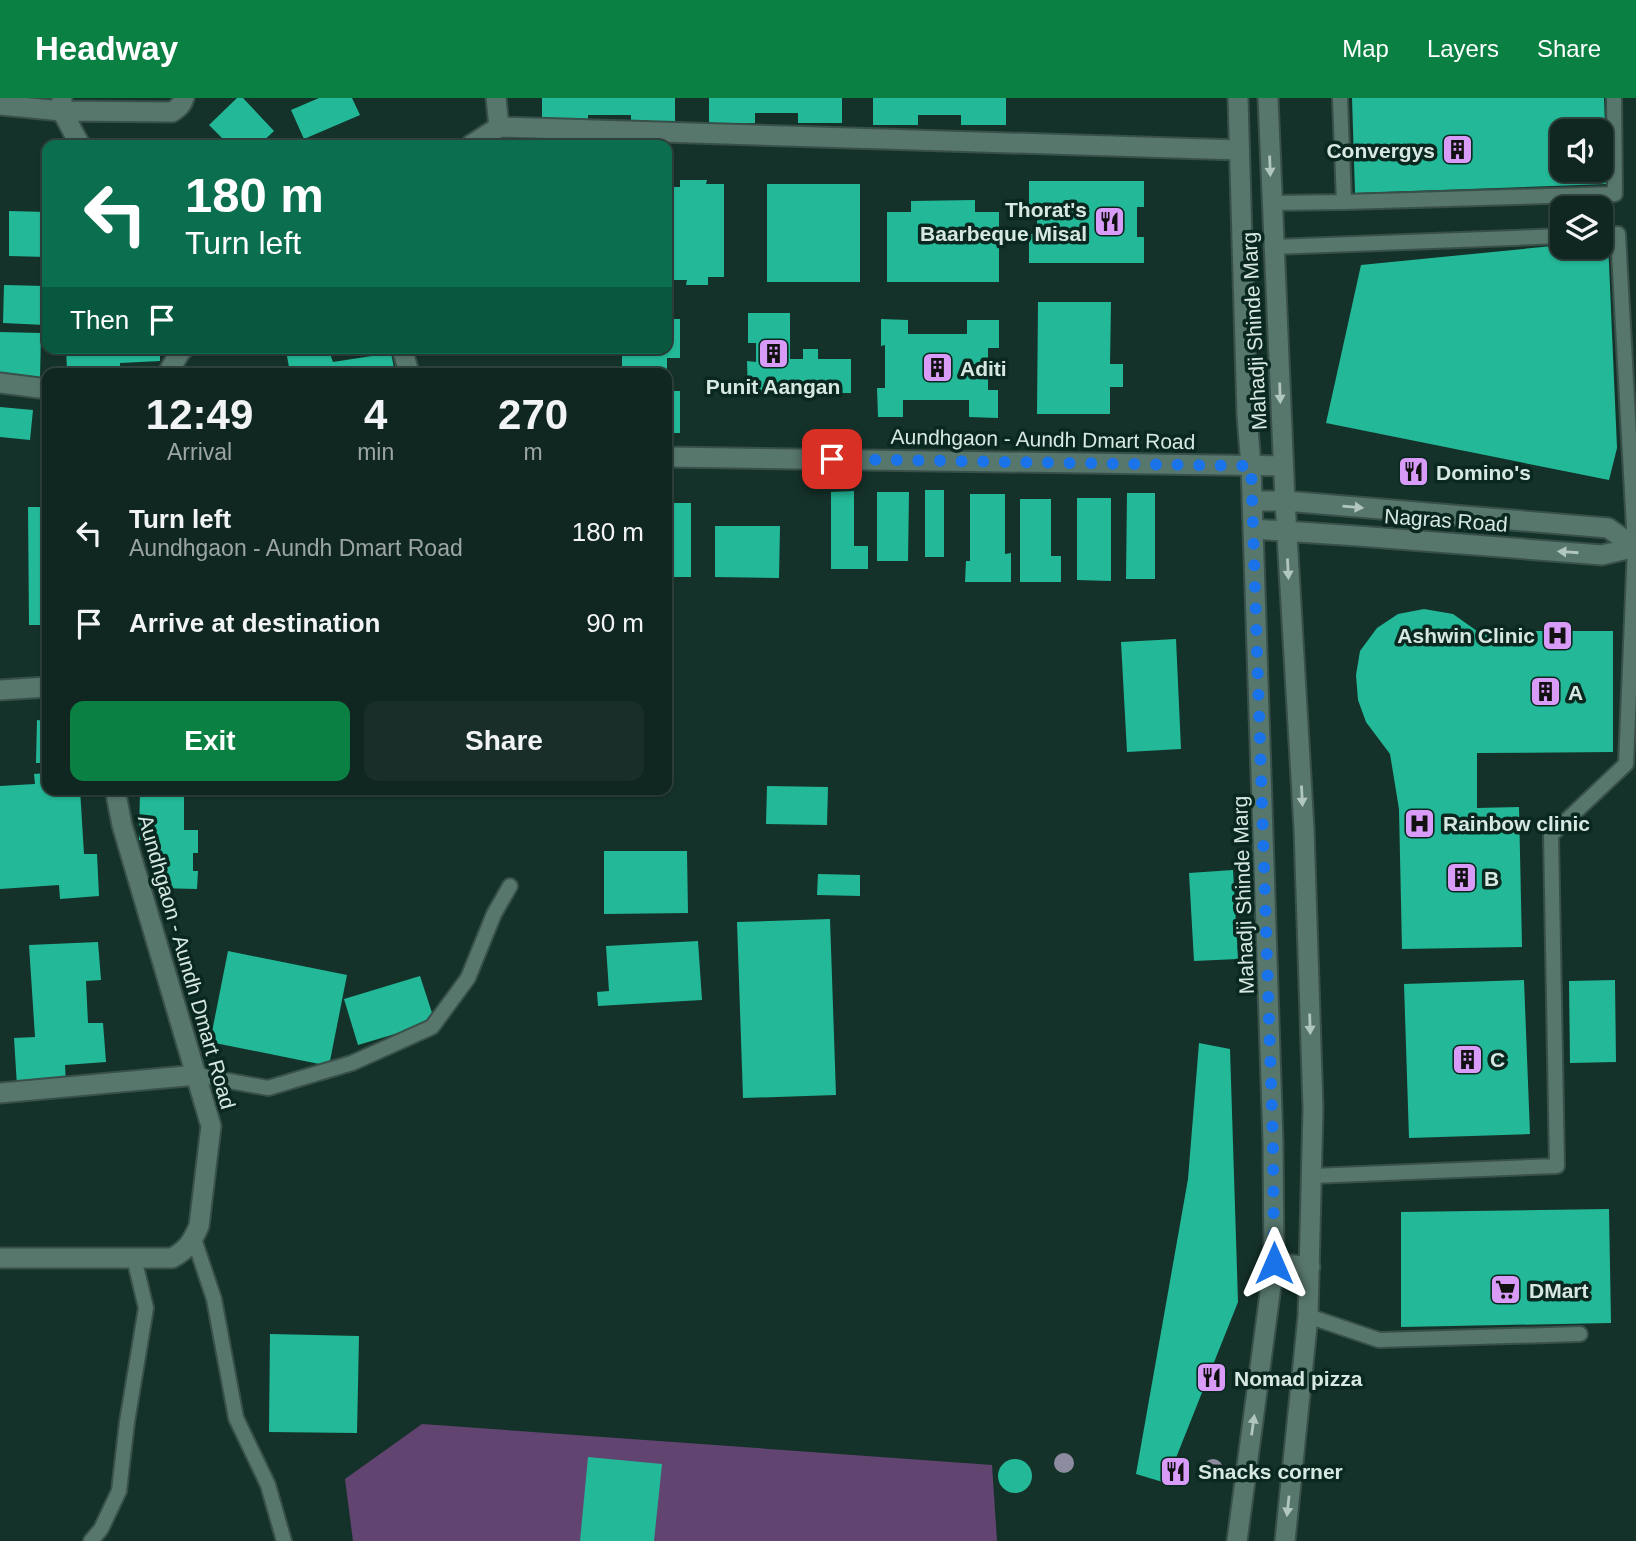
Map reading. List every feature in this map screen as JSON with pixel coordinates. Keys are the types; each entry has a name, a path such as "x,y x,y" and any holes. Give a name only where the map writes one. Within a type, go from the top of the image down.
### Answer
{"main road":[{"path":"0,104 62,104 172,112 183,103 184,98"},
{"path":"496,98 499,127"},
{"name":"Mahadji Shinde Marg","path":"1237,1541 1274,1263 1273,1129 1238,98"},
{"name":"Mahadji Shinde Marg","path":"1268,98 1284,501 1304,828 1313,1108 1308,1317 1285,1541"},
{"path":"62,104 78,140"},
{"path":"479,140 499,127 1239,150"},
{"path":"0,383 42,388"},
{"name":"Aundhgaon - Aundh Dmart Road","path":"672,457 1283,466"},
{"path":"1252,501 1284,501"},
{"name":"Nagras Road","path":"1284,501 1608,528 1636,547"},
{"name":"Nagras Road","path":"1253,529 1602,555 1636,547"},
{"path":"0,690 42,687"},
{"name":"Aundhgaon - Aundh Dmart Road","path":"117,795 122,825 211,1126 199,1226 194,1239"},
{"path":"0,1093 197,1076"},
{"path":"0,1258 172,1258 183,1252 194,1239"},
{"path":"1274,1263 1310,1267"}],"lane":[{"path":"1340,98 1344,202"},
{"path":"1271,203 1615,194 1614,98"},
{"path":"1312,1176 1557,1166 1550,835 1626,764 1636,547 1618,234 1613,234"},
{"path":"1273,247 1550,236"},
{"path":"197,1076 268,1088 352,1063 432,1027 468,978 494,914 510,886"},
{"path":"194,1239 214,1299 236,1418 268,1485 284,1541"},
{"path":"91,1541 119,1491 146,1308 134,1258"},
{"path":"1308,1317 1379,1340 1580,1334"}],"shaded area":[{"path":"422,1424 992,1465 997,1541 353,1541 345,1479"}],"building":[{"path":"237,98 243,98 274,131 264,140 224,140 209,125"},
{"path":"319,98 352,98 360,115 304,139 291,110"},
{"path":"542,98 675,98 675,125 631,125 631,115 588,115 588,124 542,124"},
{"path":"709,98 842,98 842,123 798,123 798,113 755,113 755,123 709,123"},
{"path":"873,98 1006,98 1006,125 961,125 961,115 918,115 918,125 873,125"},
{"name":"Convergys","path":"1352,98 1604,98 1605,119 1550,119 1550,182 1607,184 1355,193"},
{"path":"680,180 707,180 706,184 724,184 724,277 708,277 708,285 686,285 687,280 672,280 672,187 680,187"},
{"path":"1029,181 1144,181 1144,207 1137,207 1137,237 1144,237 1144,263 1029,263 1029,234 1037,234 1037,205 1029,205"},
{"path":"767,184 860,184 860,282 767,282"},
{"path":"975,200 975,212 999,212 999,282 887,282 887,212 911,212 911,201"},
{"path":"9,211 42,212 42,257 9,256"},
{"path":"1550,246 1550,259 1609,259 1617,448 1609,480 1326,423 1361,265"},
{"path":"4,285 42,286 42,325 3,323"},
{"path":"1038,302 1111,302 1110,364 1123,364 1123,387 1110,387 1110,414 1037,414"},
{"name":"Punit Aangan","path":"748,313 790,313 790,359 803,359 803,349 818,349 818,359 851,359 851,393 748,393 747,361 756,362 756,343 748,343"},
{"path":"672,319 680,319 680,358 667,358 667,368 622,368 622,355 576,354 672,354"},
{"name":"Aditi","path":"881,319 908,320 908,334 967,334 967,320 999,320 999,348 988,348 988,390 998,390 998,418 969,417 969,400 903,400 903,417 878,417 877,388 885,388 885,345 881,346"},
{"path":"0,332 41,333 40,378 0,377"},
{"path":"66,354 160,354 160,361 120,363 120,368 67,368"},
{"path":"330,354 333,362 391,354 394,368 289,368 287,356"},
{"path":"672,391 680,391 680,433 672,433"},
{"path":"0,407 33,410 30,440 0,437"},
{"path":"925,490 944,490 944,557 925,557"},
{"path":"854,491 854,546 868,546 868,569 831,569 831,492"},
{"path":"877,492 909,492 908,561 877,561"},
{"path":"1127,493 1155,493 1155,579 1126,579"},
{"path":"970,494 1005,494 1005,554 1011,553 1011,582 965,582 966,561 970,561"},
{"path":"1077,498 1111,498 1111,581 1077,580"},
{"path":"1020,499 1051,499 1051,556 1061,556 1061,582 1020,582"},
{"path":"672,503 691,503 691,577 672,577"},
{"path":"28,507 42,507 42,625 29,625"},
{"path":"715,526 780,526 779,578 715,577"},
{"path":"1424,609 1453,614 1477,631 1613,631 1613,752 1477,753 1477,808 1519,807 1522,947 1402,949 1399,809 1390,754 1366,722 1358,700 1356,675 1360,651 1377,628 1398,614"},
{"path":"1176,639 1181,749 1127,752 1121,642"},
{"path":"37,720 42,720 42,763 36,763"},
{"path":"42,773 42,795 80,795 84,854 97,854 99,896 60,899 59,885 0,889 0,786 35,784 34,774"},
{"path":"767,786 828,787 827,825 766,824"},
{"path":"140,795 184,795 184,830 198,830 198,853 193,853 193,871 198,871 197,889 156,888 157,840 139,840"},
{"path":"604,851 687,851 688,913 604,914"},
{"path":"1233,870 1238,959 1194,961 1189,873"},
{"path":"818,874 860,875 860,896 817,895"},
{"path":"830,919 836,1095 743,1098 737,922"},
{"path":"698,941 702,1000 598,1006 597,992 609,991 606,946"},
{"path":"98,942 101,980 86,981 88,1023 103,1023 106,1062 65,1065 66,1084 17,1086 14,1038 35,1037 29,945"},
{"path":"228,951 347,975 329,1066 210,1042"},
{"path":"420,976 435,1022 358,1045 344,999"},
{"name":"C","path":"1524,980 1530,1134 1409,1138 1404,984"},
{"path":"1615,980 1616,1062 1570,1063 1569,981"},
{"path":"1199,1043 1230,1049 1238,1302 1166,1483 1136,1474 1188,1179"},
{"name":"DMart","path":"1609,1209 1611,1323 1401,1327 1401,1212"},
{"path":"270,1334 359,1336 357,1433 269,1432"},
{"path":"588,1457 662,1464 654,1541 580,1541"},
{"path":"1015,1459 1027,1464 1032,1476 1027,1488 1015,1493 1003,1488 998,1476 1003,1464"}],"place":[{"name":"Convergys","path":"1458,150"},
{"name":"Thorat's Baarbeque Misal","path":"1110,221"},
{"name":"Punit Aangan","path":"773,354"},
{"name":"Aditi","path":"937,368"},
{"name":"Domino's","path":"1413,472"},
{"name":"Ashwin Clinic","path":"1558,635"},
{"name":"A","path":"1545,692"},
{"name":"Rainbow clinic","path":"1420,823"},
{"name":"B","path":"1461,878"},
{"name":"C","path":"1467,1059"},
{"name":"DMart","path":"1506,1290"},
{"name":"Nomad pizza","path":"1211,1378"},
{"name":"Snacks corner","path":"1175,1471"}],"route":[{"path":"832,459 1251,466 1273,1143 1274,1263"}]}
